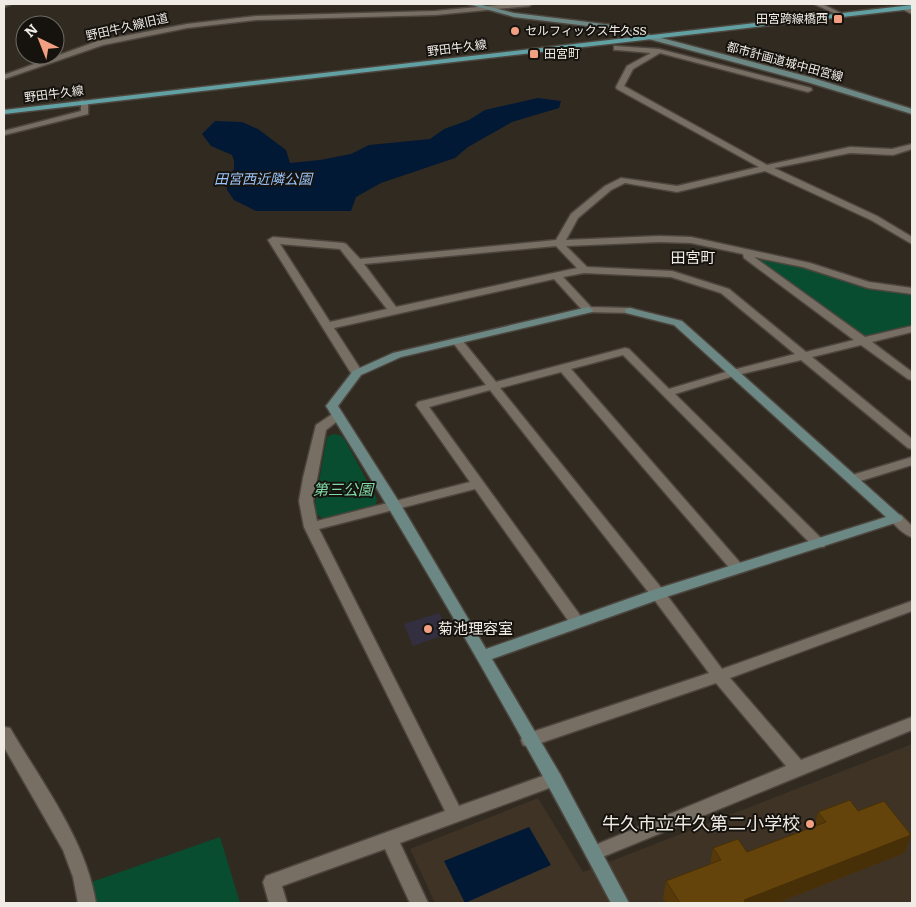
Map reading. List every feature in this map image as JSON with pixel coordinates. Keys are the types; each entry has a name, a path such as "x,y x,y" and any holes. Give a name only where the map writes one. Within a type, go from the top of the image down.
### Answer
{"main road":[{"name":"野田牛久線","path":"4,112 912,7"}],"street":[{"path":"4,5 8,4"},
{"name":"都市計画道城中田宮線","path":"471,4 523,16 597,24 651,37 837,88 912,112"},
{"name":"野田牛久線旧道","path":"4,77 101,43 187,26 256,18 435,13 529,4"},
{"path":"817,4 842,15"},
{"path":"904,8 912,12"},
{"path":"618,48 659,51 808,90"},
{"path":"659,51 630,68 620,87 767,168 874,218 912,241"},
{"path":"717,65 725,57"},
{"path":"4,133 85,112 84,102"},
{"path":"559,244 574,216 608,188 624,180 677,189 779,164 850,150 893,152 912,146"},
{"path":"357,262 540,244 659,239 691,240 743,253 806,265 868,285 912,291"},
{"path":"357,372 272,240 343,246 393,310"},
{"path":"559,244 584,270"},
{"path":"743,253 912,377"},
{"path":"327,326 393,310 584,270 672,274 724,291 912,445"},
{"path":"556,275 588,310"},
{"path":"620,903 554,779 394,505 332,406 357,372 397,355 588,310 630,311 678,323 912,533"},
{"path":"667,392 804,355 912,330"},
{"path":"458,342 658,594 719,676 798,768"},
{"path":"577,622 422,405 625,351 819,544"},
{"path":"562,367 738,569"},
{"path":"338,416 320,428 306,501 311,527 455,814"},
{"path":"854,479 912,461"},
{"path":"311,527 477,484"},
{"path":"482,656 658,594 896,518"},
{"path":"530,740 719,676 912,606"},
{"path":"594,853 912,723"},
{"path":"4,733 71,847 82,877 87,903"},
{"path":"278,903 272,882 554,779"},
{"path":"390,840 419,903"}],"shaded area":[{"path":"439,613 449,633 413,646 404,624"},
{"name":"牛久市立牛久第二小学校","path":"912,744 912,903 435,903 410,849 538,798 583,872"}],"green space":[{"path":"743,253 806,265 868,285 912,291 912,329 866,342"},
{"name":"第三公園","path":"333,434 340,435 345,440 377,499 375,507 326,520 316,514 314,509 327,437"},
{"path":"220,837 240,903 88,903 86,884"}],"water":[{"name":"田宮西近隣公園","path":"538,98 561,101 559,108 512,122 468,147 455,158 381,183 356,197 351,211 256,211 234,200 227,190 227,178 234,169 232,155 211,146 202,134 215,121 242,122 258,129 286,150 290,163 320,160 351,154 369,145 430,139 444,129 469,120 485,110"},
{"path":"529,827 551,865 465,903 444,861"}],"building":[{"path":"850,800 858,811 884,801 911,835 744,900 745,903 680,903 666,881 721,860 713,848 738,839 747,852 826,822 818,812"}],"place":[{"name":"田宮跨線橋西","path":"838,19"},
{"name":"セルフィックス牛久SS","path":"515,31"},
{"name":"田宮町","path":"534,54"},
{"name":"菊池理容室","path":"428,629"},
{"name":"牛久市立牛久第二小学校","path":"810,824"}],"district":[{"name":"田宮町","path":"693,258"}]}
